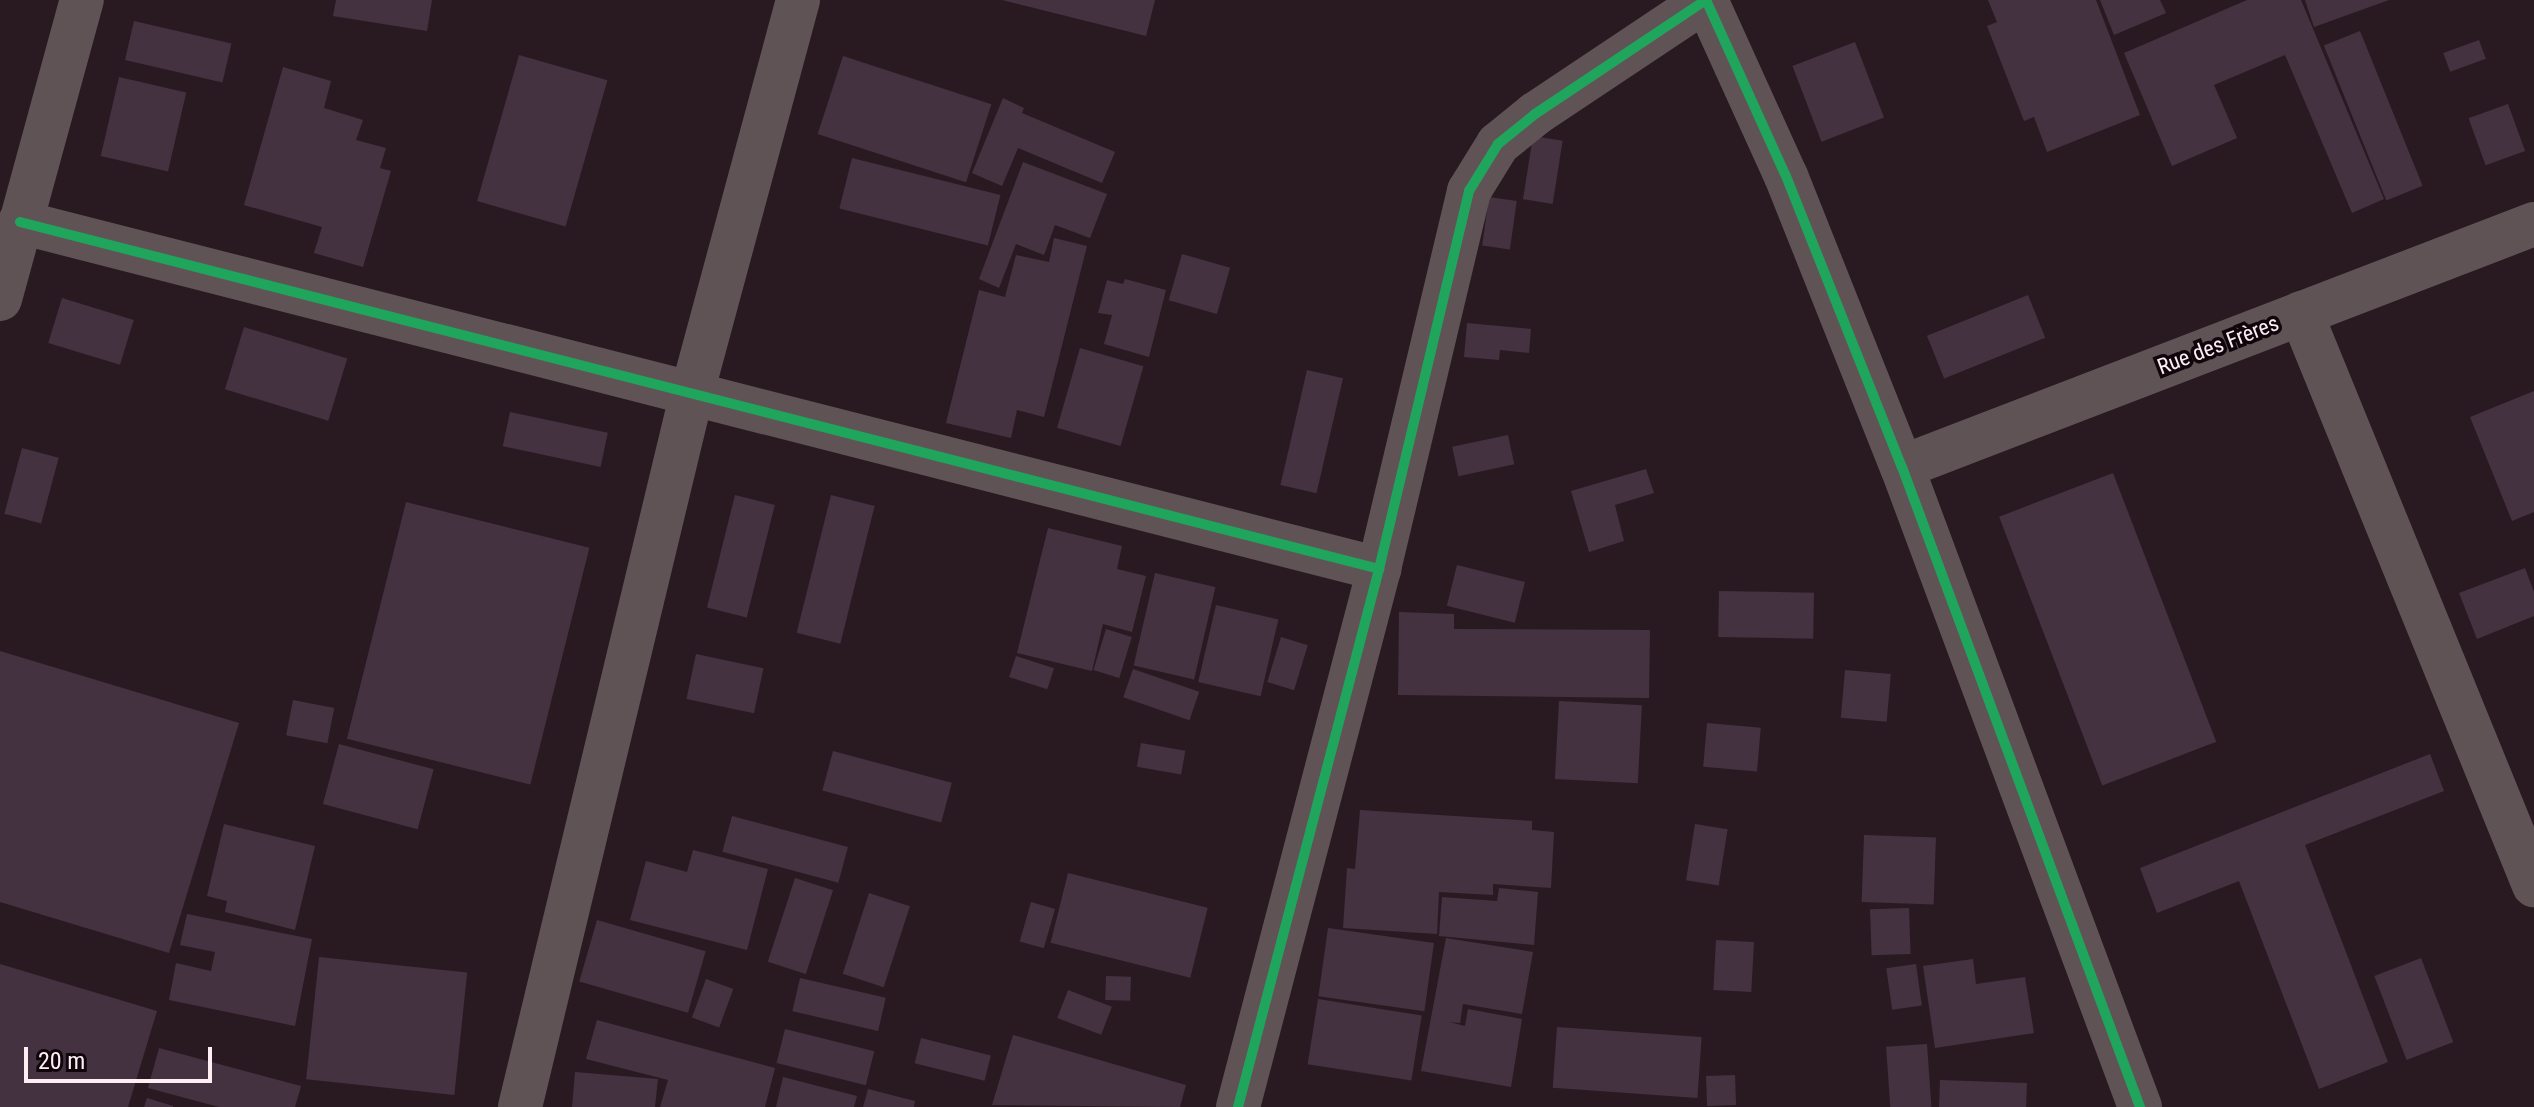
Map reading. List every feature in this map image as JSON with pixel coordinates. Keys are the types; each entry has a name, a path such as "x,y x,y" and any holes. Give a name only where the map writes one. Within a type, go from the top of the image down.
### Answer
{"street":[{"path":"0,299 82,0"},
{"path":"520,1107 692,393 798,0"},
{"path":"1238,1107 1379,569 1469,191 1507,137 1706,0 1786,176 1902,467 2140,1107"},
{"path":"20,222 1379,569"},
{"name":"Rue des Frères","path":"1902,467 2534,224"},
{"path":"2301,313 2534,885"}],"building":[{"path":"336,0 432,0 427,31 333,16"},
{"path":"1002,0 1155,0 1146,36"},
{"path":"1988,0 2096,0 2140,115 2047,152 2034,117 2024,121 1987,26 1997,22"},
{"path":"2100,0 2160,0 2166,13 2114,35"},
{"path":"2247,0 2301,0 2384,199 2352,213 2285,55 2214,85 2237,138 2172,166 2124,53"},
{"path":"2305,0 2389,0 2314,27"},
{"path":"134,21 231,43 222,82 125,60"},
{"path":"2360,31 2423,186 2386,200 2324,46"},
{"path":"2479,40 2486,59 2450,72 2443,53"},
{"path":"1855,42 1884,118 1821,142 1792,66"},
{"path":"519,55 607,80 566,226 477,201"},
{"path":"843,56 991,104 966,182 818,134"},
{"path":"283,67 331,81 324,108 363,120 356,140 386,148 380,168 391,171 363,267 314,253 322,227 244,205"},
{"path":"119,77 186,93 168,171 101,156"},
{"path":"1003,98 1024,108 1022,113 1115,152 1102,183 1018,148 1002,186 972,173"},
{"path":"2508,104 2525,151 2486,165 2469,118"},
{"path":"1533,136 1563,141 1553,204 1523,199"},
{"path":"852,158 1000,195 988,245 839,208"},
{"path":"1023,162 1107,194 1090,238 1055,225 1044,255 1016,244 999,288 979,279"},
{"path":"1489,197 1517,201 1510,249 1482,246"},
{"path":"1054,238 1087,246 1044,417 1017,410 1011,438 946,423 979,290 1005,297 1016,255 1049,262"},
{"path":"1182,254 1230,268 1217,314 1169,300"},
{"path":"1125,279 1166,290 1149,357 1104,344 1112,315 1098,313 1107,280 1123,284"},
{"path":"2028,295 2045,338 1944,378 1927,336"},
{"path":"62,298 134,320 120,365 48,343"},
{"path":"1467,323 1531,329 1529,353 1500,350 1499,360 1464,357"},
{"path":"244,327 347,359 328,421 225,389"},
{"path":"1080,348 1143,366 1121,446 1057,428"},
{"path":"1307,370 1343,378 1317,493 1280,485"},
{"path":"2534,391 2534,512 2512,521 2470,417"},
{"path":"510,412 608,433 601,467 503,446"},
{"path":"1508,435 1514,464 1458,476 1452,447"},
{"path":"22,448 59,458 41,524 4,514"},
{"path":"1646,469 1654,493 1615,505 1624,541 1589,552 1571,491"},
{"path":"2113,473 2216,742 2102,786 1999,517"},
{"path":"735,495 775,505 747,617 707,608"},
{"path":"831,495 875,506 840,644 797,633"},
{"path":"406,502 589,548 530,784 347,739"},
{"path":"1048,528 1122,546 1117,569 1146,576 1132,632 1103,624 1092,671 1017,653"},
{"path":"1457,565 1525,582 1515,623 1447,606"},
{"path":"2525,568 2534,592 2534,616 2477,639 2459,593"},
{"path":"1155,573 1215,587 1194,680 1134,666"},
{"path":"1719,591 1814,593 1813,639 1718,637"},
{"path":"1216,605 1278,619 1261,696 1198,682"},
{"path":"1399,612 1454,614 1454,629 1650,630 1649,698 1398,695"},
{"path":"1106,629 1132,637 1119,678 1093,670"},
{"path":"1281,637 1308,645 1294,690 1267,682"},
{"path":"0,651 239,723 169,953 0,902"},
{"path":"696,654 763,668 754,713 686,699"},
{"path":"1016,656 1054,668 1047,689 1009,677"},
{"path":"1133,669 1199,692 1189,720 1123,697"},
{"path":"1845,670 1891,674 1887,722 1841,718"},
{"path":"293,700 334,708 327,743 286,735"},
{"path":"1559,701 1642,705 1638,783 1555,779"},
{"path":"1707,723 1761,728 1757,772 1703,767"},
{"path":"1141,743 1185,751 1181,774 1137,767"},
{"path":"339,744 434,769 418,829 323,804"},
{"path":"833,751 952,783 941,822 822,791"},
{"path":"2430,754 2444,791 2305,845 2388,1062 2319,1089 2239,881 2157,913 2140,868"},
{"path":"1360,810 1532,821 1532,830 1554,832 1551,888 1493,884 1493,895 1439,892 1437,934 1343,928 1347,868 1355,869"},
{"path":"732,816 848,847 838,883 722,852"},
{"path":"224,824 315,846 295,930 225,912 227,901 207,896"},
{"path":"1695,824 1728,829 1719,885 1686,880"},
{"path":"1864,835 1936,838 1934,904 1862,902"},
{"path":"693,850 768,869 747,950 630,920 646,861 687,872"},
{"path":"1068,873 1208,908 1190,978 1051,943"},
{"path":"795,878 833,890 806,974 768,962"},
{"path":"1499,888 1538,892 1534,945 1439,936 1442,897 1497,901"},
{"path":"869,893 910,906 884,987 843,974"},
{"path":"1031,902 1055,909 1044,948 1020,941"},
{"path":"1909,908 1911,954 1872,955 1870,909"},
{"path":"187,914 312,939 295,1026 169,1000 176,963 211,971 215,952 180,945"},
{"path":"597,920 706,951 688,1013 579,982"},
{"path":"1328,928 1434,943 1424,1011 1318,996"},
{"path":"1446,938 1533,952 1522,1014 1463,1004 1460,1023 1449,1022 1465,1026 1468,1009 1522,1019 1511,1087 1421,1071"},
{"path":"1716,940 1754,942 1751,992 1713,990"},
{"path":"319,957 467,973 454,1095 306,1079"},
{"path":"2421,958 2453,1042 2407,1060 2374,976"},
{"path":"1973,959 1976,984 2025,977 2034,1033 1935,1048 1923,966"},
{"path":"0,964 157,1011 128,1107 0,1107"},
{"path":"1916,964 1922,1006 1892,1010 1886,968"},
{"path":"1106,976 1131,977 1130,1001 1105,1000"},
{"path":"800,978 886,998 878,1031 792,1011"},
{"path":"706,979 733,989 719,1027 692,1018"},
{"path":"1068,990 1112,1007 1101,1035 1057,1018"},
{"path":"1318,999 1422,1015 1411,1081 1308,1064"},
{"path":"597,1020 775,1068 765,1107 660,1107 668,1080 586,1059"},
{"path":"1557,1027 1702,1037 1697,1098 1553,1088"},
{"path":"785,1029 874,1051 866,1085 777,1063"},
{"path":"1013,1035 1186,1085 1180,1107 992,1105"},
{"path":"921,1038 991,1055 985,1081 915,1063"},
{"path":"1927,1044 1931,1107 1890,1107 1886,1047"},
{"path":"159,1048 301,1086 295,1107 219,1107 148,1088"},
{"path":"575,1072 658,1079 655,1107 572,1107"},
{"path":"1735,1075 1736,1105 1707,1106 1706,1076"},
{"path":"783,1077 857,1096 854,1107 776,1107"},
{"path":"1940,1080 2027,1083 2026,1107 1939,1107"},
{"path":"868,1089 915,1101 914,1107 863,1107"},
{"path":"147,1098 173,1106 173,1107 144,1107"}],"cycle path":[{"path":"1238,1107 1379,569 1469,191 1498,144 1535,114 1706,0 1786,176 1902,467 2140,1107"},
{"path":"20,222 1379,569"}]}
